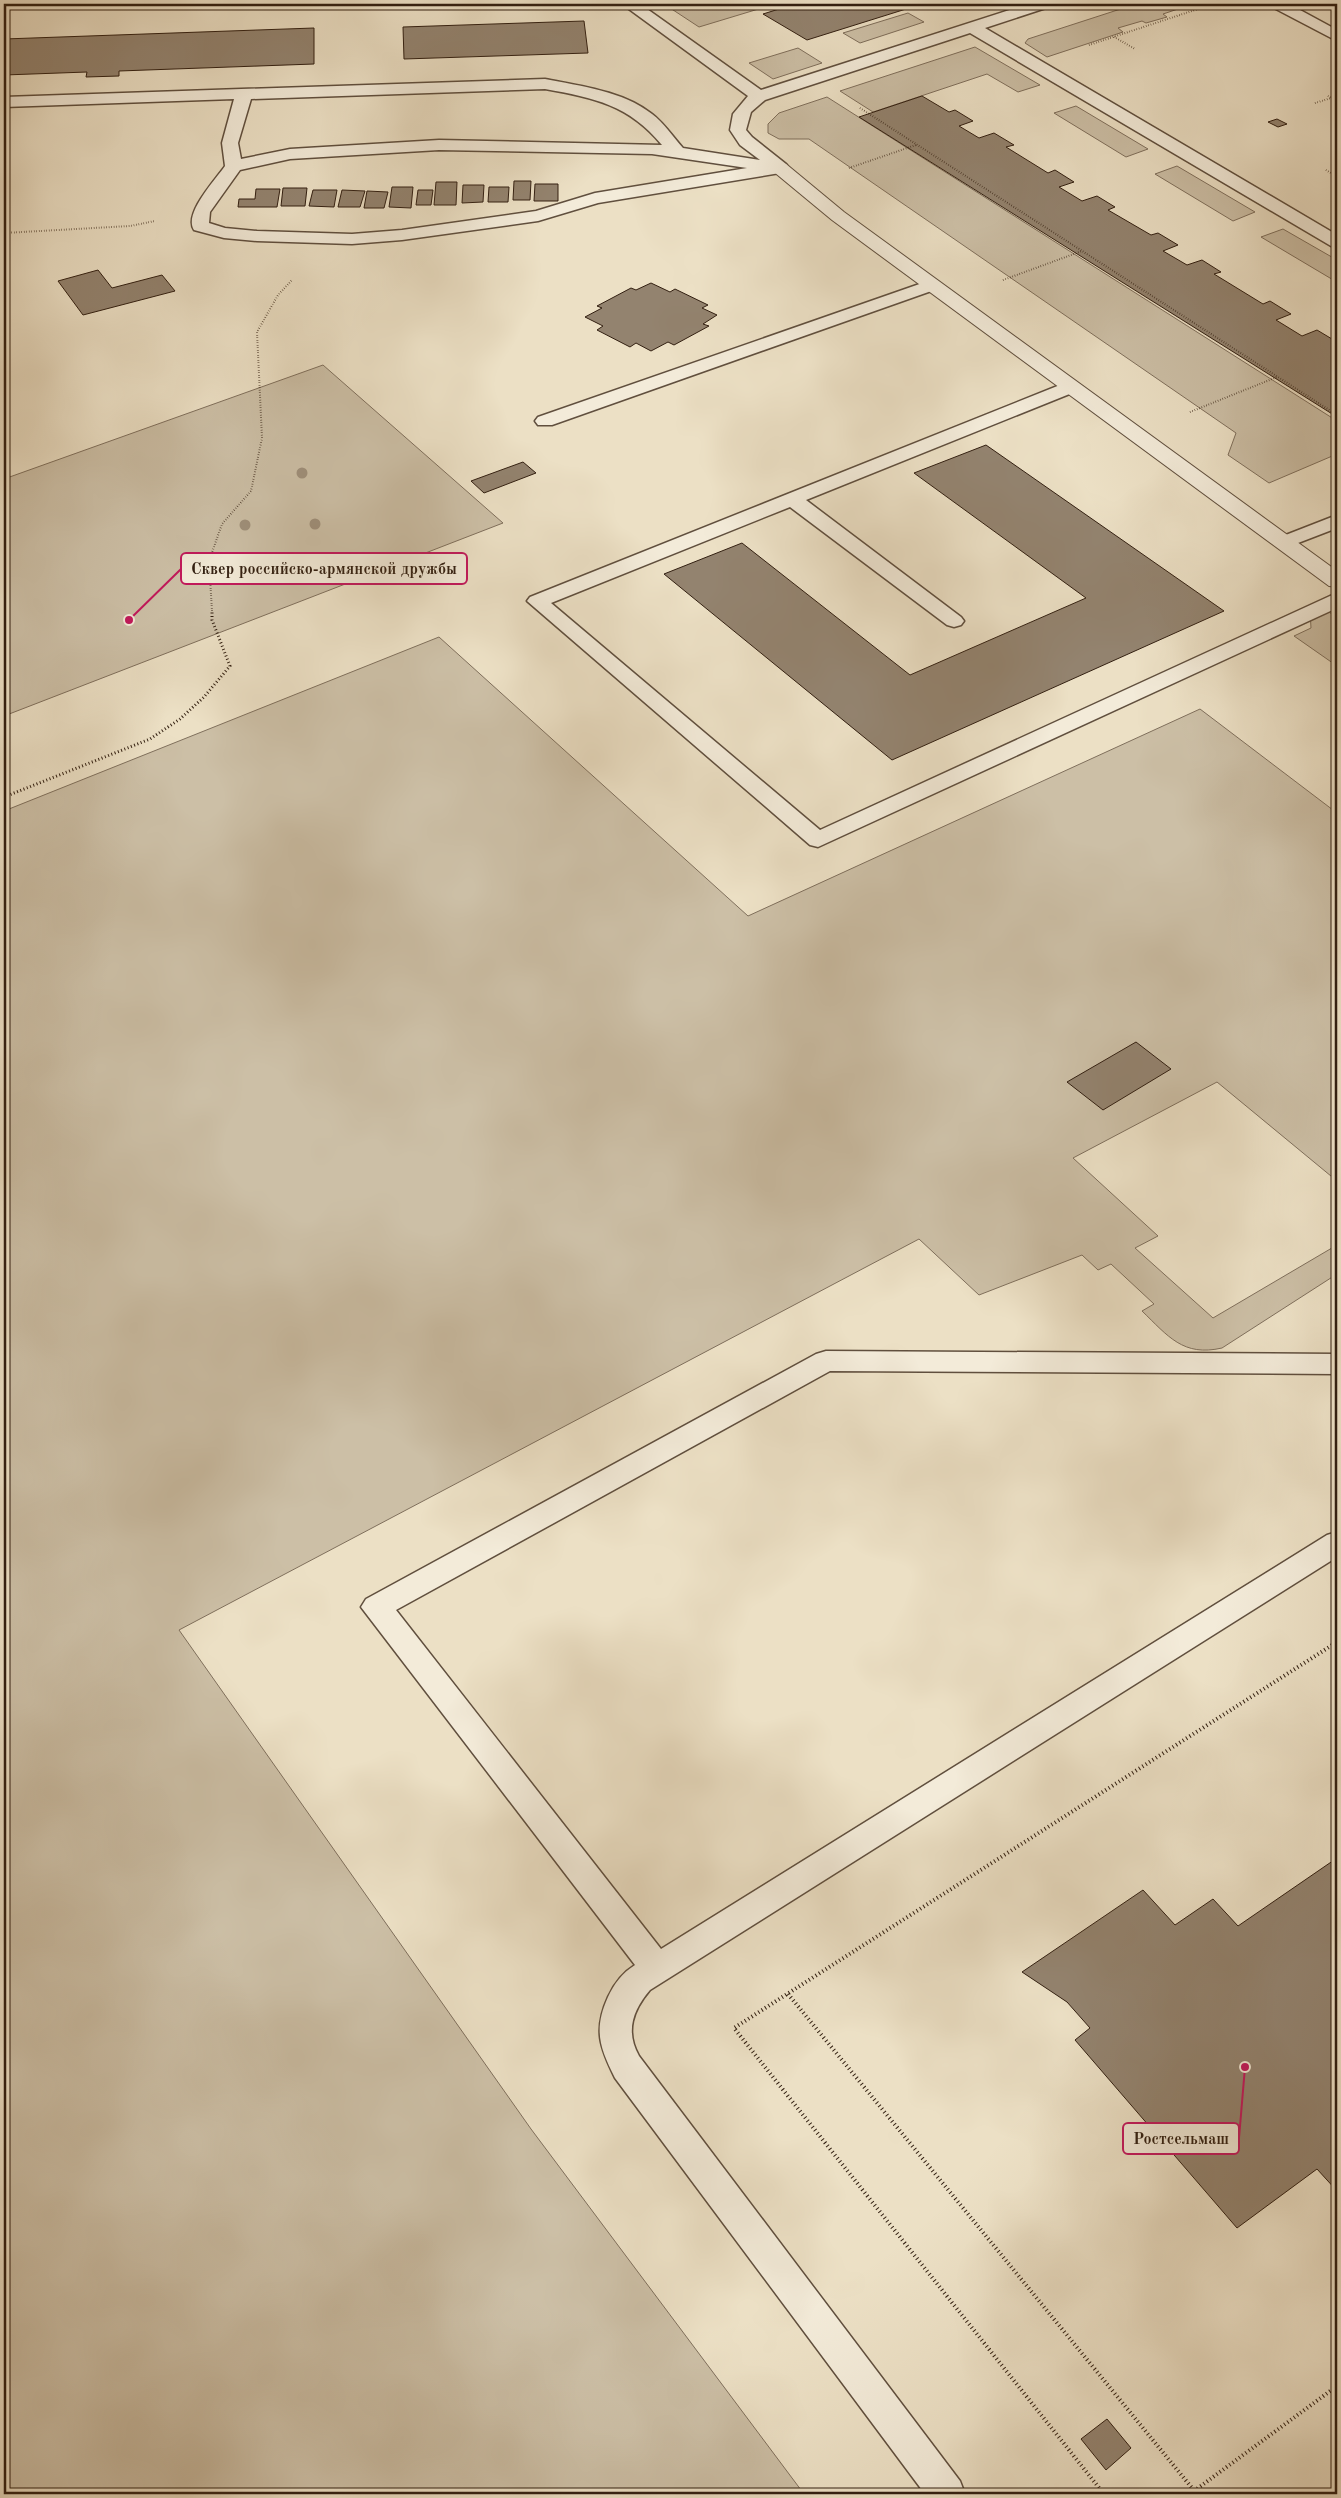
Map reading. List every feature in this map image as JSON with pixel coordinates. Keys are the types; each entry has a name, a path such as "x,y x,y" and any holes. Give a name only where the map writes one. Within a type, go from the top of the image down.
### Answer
{"street":[{"path":"780,168 838,216 931,285 1337,581"}],"lane":[{"path":"630,4 759,96"},
{"path":"780,168 746,141 738,130 739,118 745,107 759,96 1043,4"},
{"path":"1278,4 1337,36"},
{"path":"972,27 1337,242"},
{"path":"4,102 244,92 545,84 620,104 644,117 678,153"},
{"path":"234,166 230,143 244,92"},
{"path":"439,145 652,149 780,168 595,198 538,216 352,239 224,233 200,226 202,212 234,166 290,154 439,145"},
{"path":"545,421 931,285"},
{"path":"1070,387 537,601 818,840 1337,600"},
{"path":"792,498 954,622"},
{"path":"1285,542 1337,520"},
{"path":"657,1969 376,1607 826,1360 1337,1364"},
{"path":"948,2494 618,2052 614,2032 616,2012 622,2000 639,1980 1337,1543"}],"path":[{"path":"1034,63 1213,4"},
{"path":"1114,37 1135,49"},
{"path":"814,78 1337,415"},
{"path":"1328,96 1335,100"},
{"path":"1315,104 1331,98"},
{"path":"1319,101 1324,104"},
{"path":"844,169 917,144"},
{"path":"1326,170 1337,177"},
{"path":"4,233 130,226 202,212"},
{"path":"4,797 150,739 180,719 204,697 230,666 212,620 209,561 222,524 251,491 262,438 257,332 278,295 302,269 352,239"},
{"path":"1003,280 1082,251"},
{"path":"1190,412 1278,377"},
{"path":"1104,2494 734,2028 1337,1642"},
{"path":"788,1994 1196,2493 1337,2386"}],"shaded area":[{"path":"664,4 775,4 699,27"},
{"path":"1136,4 1202,5 1188,9 1184,7 1163,14 1167,17 1146,23 1142,21 1118,28 1123,32 1047,57 1025,43 1028,39"},
{"path":"908,13 924,22 860,43 843,33"},
{"path":"975,47 1040,85 1018,92 987,74 873,112 840,91"},
{"path":"798,48 822,63 773,79 749,63"},
{"path":"827,97 1337,421 1337,454 1269,483 1228,455 1236,433 809,139 779,139 768,133 768,124 779,113"},
{"path":"1076,106 1148,149 1126,157 1054,113"},
{"path":"1177,166 1255,212 1233,221 1155,174"},
{"path":"1283,229 1337,260 1337,280 1335,281 1261,237"},
{"path":"323,365 503,523 4,716 4,479"},
{"path":"1310,611 1329,611 1337,622 1337,666 1294,636 1311,628"},
{"path":"439,637 748,916 1200,709 1333,810 1337,808 1337,1181 1217,1082 1073,1158 1158,1236 1135,1248 1213,1318 1337,1245 1337,1274 1222,1348 1197,1350 1186,1347 1168,1336 1142,1311 1154,1304 1111,1264 1098,1270 1082,1255 979,1295 919,1239 179,1630 531,2129 804,2494 4,2494 4,811"}],"building":[{"path":"795,4 922,4 807,40 763,14"},
{"path":"584,21 588,53 404,59 403,27"},
{"path":"314,28 314,64 119,71 119,76 86,77 87,72 4,75 4,39"},
{"path":"922,96 949,112 955,110 973,121 959,126 979,138 994,133 1014,145 1006,147 1048,173 1055,170 1074,182 1059,187 1082,201 1097,196 1115,207 1108,210 1151,235 1158,233 1178,245 1163,251 1187,265 1202,260 1221,272 1214,274 1263,304 1270,301 1291,314 1276,320 1302,336 1317,330 1337,342 1337,417 859,117"},
{"path":"1277,119 1287,124 1278,127 1268,122"},
{"path":"514,181 531,181 530,200 513,200"},
{"path":"436,182 457,182 456,205 434,205"},
{"path":"535,184 558,184 558,201 534,201"},
{"path":"463,185 484,185 483,202 462,203"},
{"path":"392,187 413,187 411,208 389,207"},
{"path":"489,187 509,187 508,202 488,202"},
{"path":"283,188 307,188 305,206 281,206"},
{"path":"256,189 280,189 277,207 238,207 239,199 255,199"},
{"path":"313,190 337,190 334,207 309,206"},
{"path":"342,190 365,191 360,207 338,207"},
{"path":"418,190 433,190 431,205 416,205"},
{"path":"367,191 388,192 384,208 364,208"},
{"path":"98,270 112,288 162,275 175,291 83,315 58,281"},
{"path":"651,283 670,292 675,289 708,305 702,308 717,315 703,324 709,326 674,345 668,342 651,351 636,343 630,347 597,330 603,326 585,317 602,308 597,306 631,288 636,290"},
{"path":"986,445 1224,611 892,760 664,574 742,543 910,675 1086,598 914,473"},
{"path":"523,462 536,473 484,493 471,481"},
{"path":"1136,1042 1171,1069 1103,1110 1067,1082"},
{"path":"1337,1858 1337,2191 1317,2169 1237,2228 1075,2040 1090,2028 1067,2002 1022,1972 1143,1890 1175,1925 1213,1899 1238,1926"},
{"path":"1107,2419 1131,2448 1106,2470 1081,2439"}],"place":[{"name":"Сквер российско-армянской дружбы","path":"129,620"},
{"name":"Ростсельмаш","path":"1245,2067"}]}
